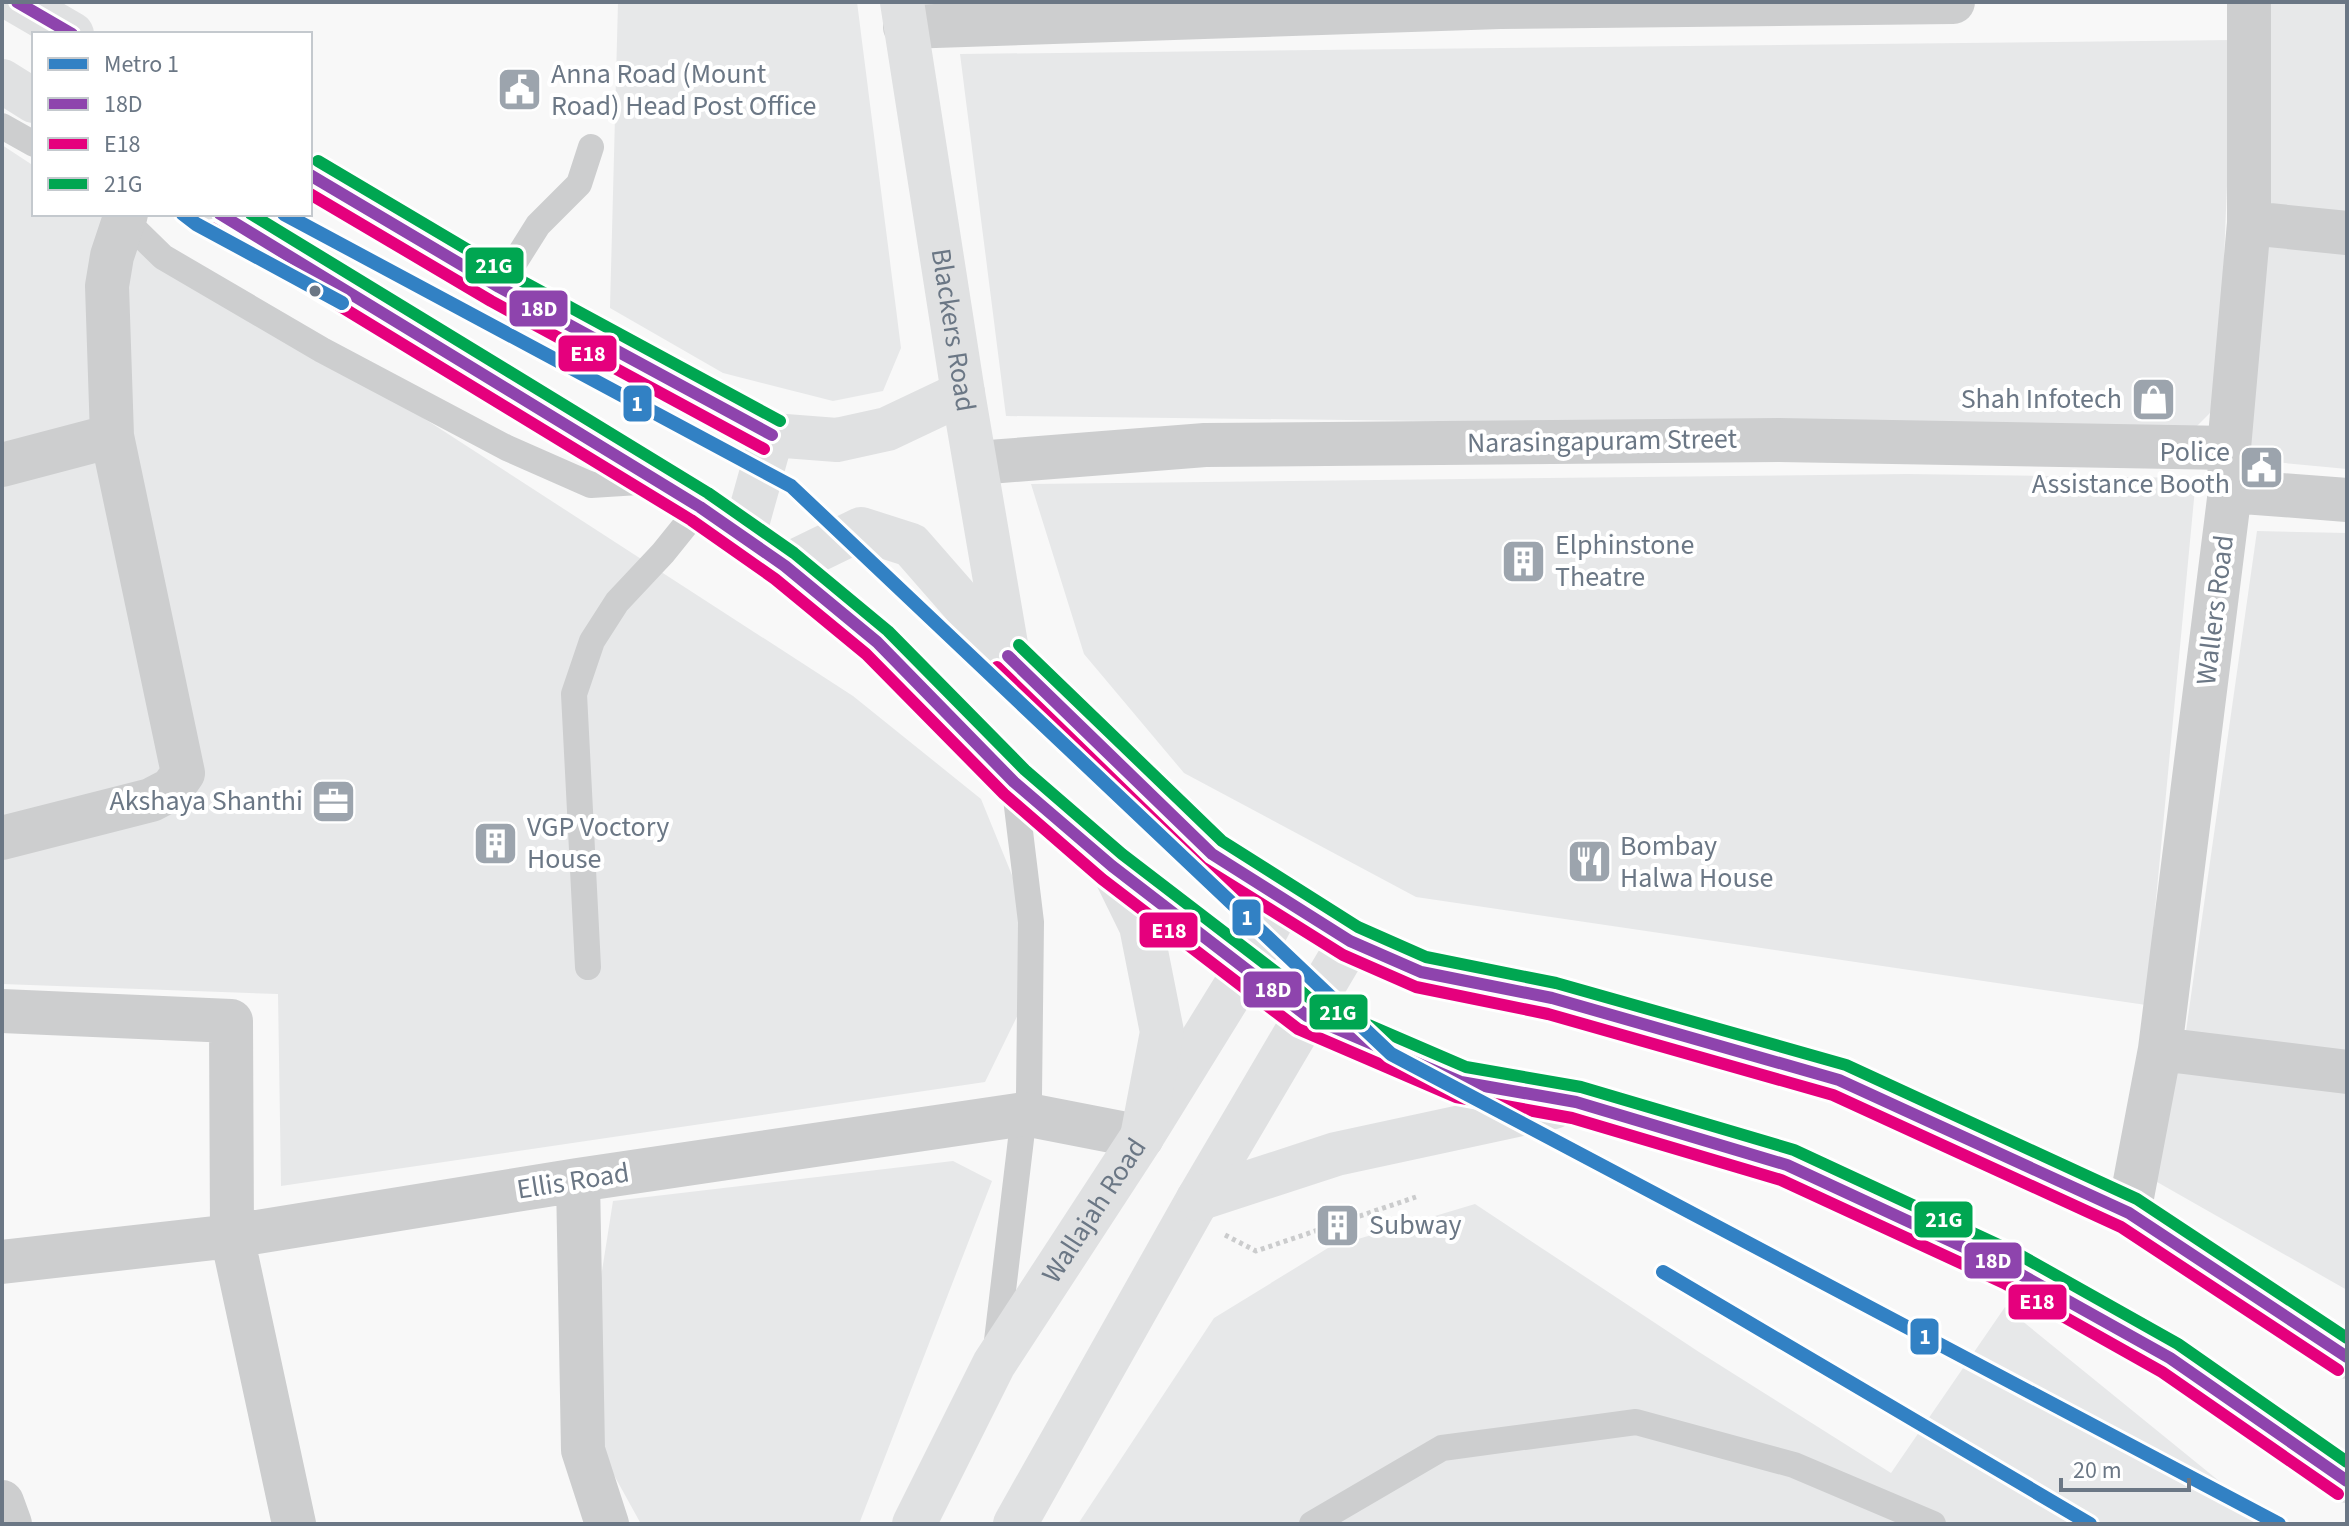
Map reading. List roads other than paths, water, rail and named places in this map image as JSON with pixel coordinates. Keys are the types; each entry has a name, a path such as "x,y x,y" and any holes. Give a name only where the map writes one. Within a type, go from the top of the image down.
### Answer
{"main road":[{"path":"17,2 69,32"},
{"name":"Blackers Road","path":"903,14 1008,656"},
{"path":"2,81 32,100"},
{"path":"312,176 499,287 772,435 837,440 887,429 963,393"},
{"path":"223,216 744,535 877,642 1014,782 1112,866 1307,1016 1461,1082 1576,1102 1787,1165 2011,1269 2170,1358 2347,1481"},
{"path":"744,535 772,435"},
{"path":"785,566 861,529 911,545 1008,656 1212,854 1350,941 1421,972 1552,998 1839,1080 2129,1213 2347,1357"},
{"path":"1112,866 1141,926 1162,1032 1142,1137"},
{"name":"Wallajah Road","path":"914,1524 994,1364 1142,1137 1247,967 1282,900"},
{"path":"1015,1524 1194,1207 1350,941"},
{"path":"1194,1207 1336,1154 1576,1102"}],"street":[{"path":"903,14 1500,4 1953,2"},
{"name":"Wallers Road","path":"2129,1213 2160,1049 2230,491 2229,448 2249,223 2249,2"},
{"path":"2,838 151,800 172,789 183,773 112,436 107,286 123,216"},
{"path":"2249,223 2347,233"},
{"path":"2,465 112,436"},
{"name":"Narasingapuram Street","path":"976,463 1237,444 1779,440 2229,448"},
{"path":"2230,491 2347,500"},
{"path":"2,1011 231,1021 232,1236 294,1524"},
{"path":"2160,1049 2347,1072"},
{"name":"Ellis Road","path":"2,1262 232,1236 578,1180 1024,1114 1142,1137"},
{"path":"578,1180 583,1450 607,1524"},
{"path":"2,1502 10,1524"}],"lane":[{"path":"2,126 32,143"},
{"path":"499,287 538,225 579,184 591,147"},
{"path":"124,216 163,257 322,350 507,448 591,485 658,481"},
{"path":"588,967 574,694 592,641 617,602 663,553 700,507"},
{"path":"994,1364 1024,1114 1029,1095 1031,922 1014,782"},
{"path":"1312,1524 1442,1448 1636,1422 1794,1465 1933,1524"}],"metro line":[{"name":"1","path":"186,216 342,303"},
{"name":"1","path":"288,216 791,486 1391,1054 2279,1524"},
{"name":"1","path":"1663,1272 2090,1524"}],"place":[{"name":"Anna Road (Mount Road) Head Post Office","path":"520,90"},
{"name":"Shah Infotech","path":"2153,399"},
{"name":"Police Assistance Booth","path":"2261,468"},
{"name":"Elphinstone Theatre","path":"1524,561"},
{"name":"Akshaya Shanthi","path":"334,801"},
{"name":"VGP Voctory House","path":"496,843"},
{"name":"Bombay Halwa House","path":"1589,862"},
{"name":"Subway","path":"1338,1225"}]}
